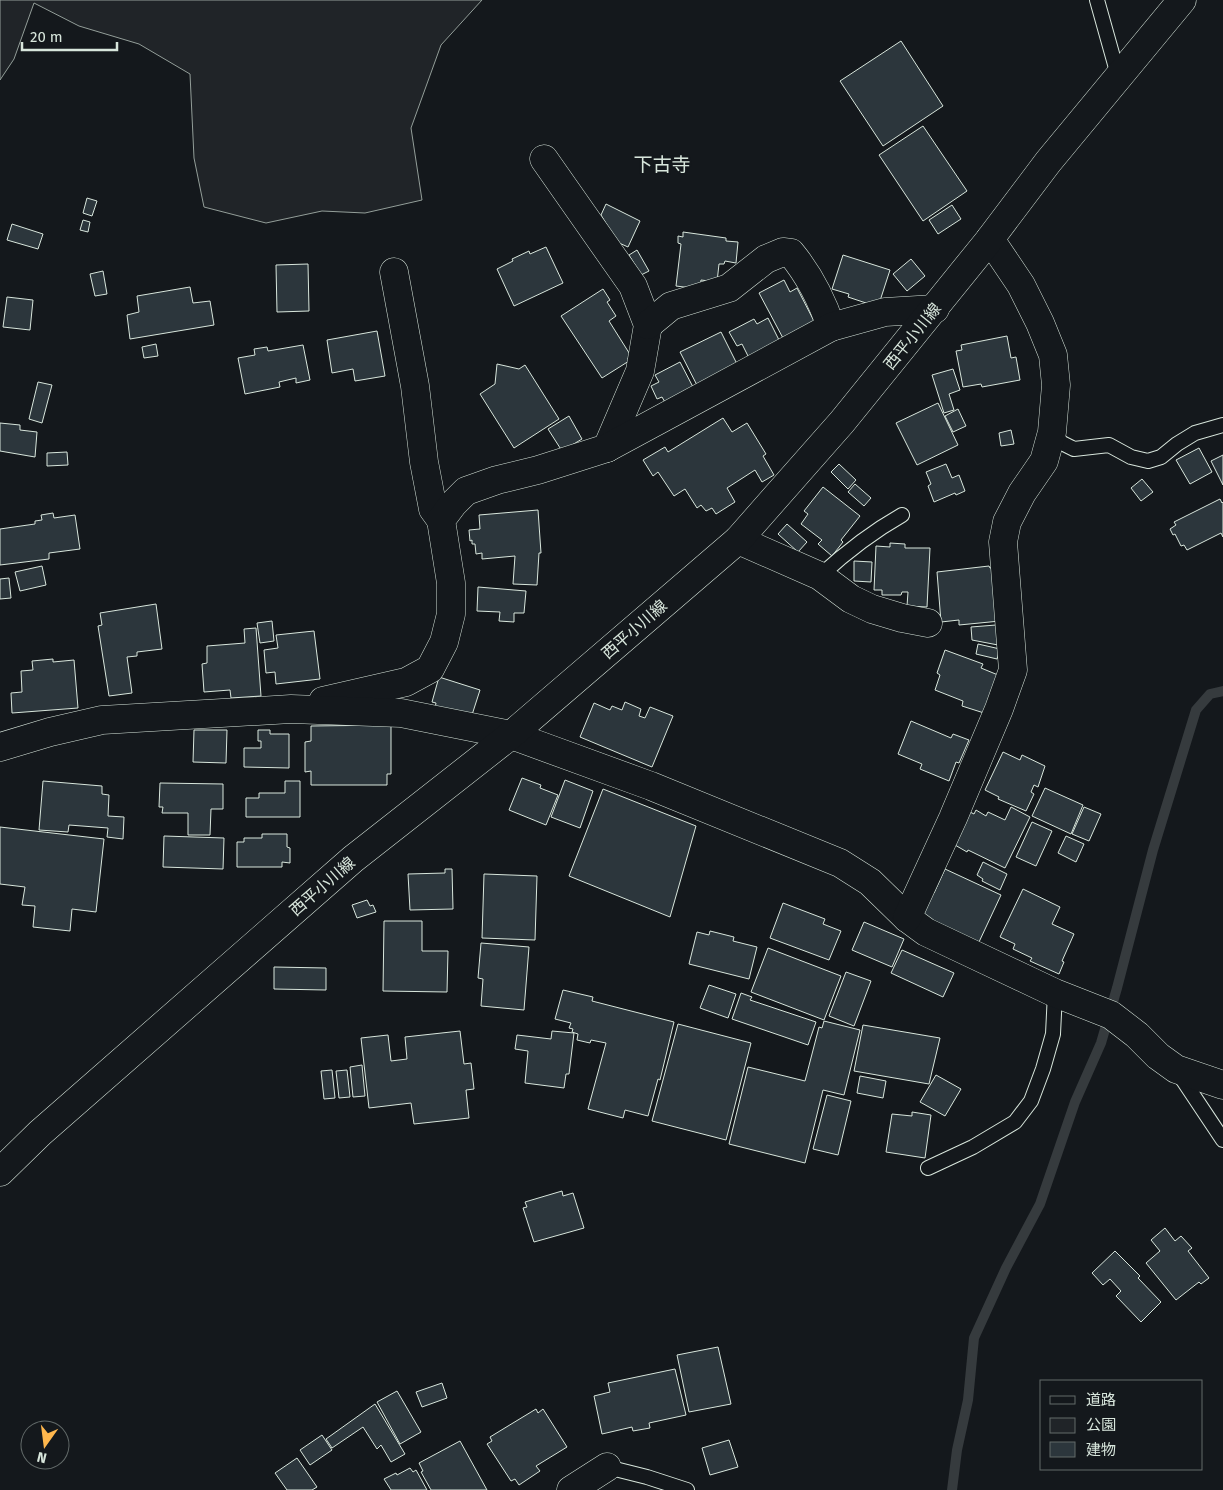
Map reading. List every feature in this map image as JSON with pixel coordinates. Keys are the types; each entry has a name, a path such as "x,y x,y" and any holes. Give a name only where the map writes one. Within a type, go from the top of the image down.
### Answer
{"street":[{"name":"西平小川線","path":"0,1172 40,1134 353,858 511,735 738,540 842,422 990,239 1048,162 1118,75 1182,0"},
{"path":"544,159 633,286 648,325 640,371 607,448"},
{"path":"907,918 953,818 999,709 1013,670 1003,542 1007,522 1022,493 1044,461 1052,432 1056,385 1052,355 1040,323 1020,285 990,239"},
{"path":"648,325 671,306 729,288 766,259 783,252 791,253 803,268 824,305 831,327"},
{"path":"291,709 406,682 430,669 444,642 451,614 451,583 441,520 433,509 424,462 415,386 394,272"},
{"path":"441,520 466,492 497,480 538,470 607,448 831,327 885,312 934,309"},
{"path":"738,540 820,576 851,599 872,609 928,623"},
{"path":"0,746 102,720 291,709 401,713 511,735 651,786 840,864 870,882 907,918 926,932 1055,993 1111,1016 1176,1069 1223,1085"},
{"path":"571,1490 607,1468"}],"lane":[{"path":"1097,0 1118,75"},
{"path":"1052,432 1062,443 1074,449 1108,445 1131,458 1148,461 1161,457 1176,444 1195,433 1223,425"},
{"path":"820,576 845,553 902,515"},
{"path":"928,1168 973,1148 1014,1122 1031,1101 1053,1034 1055,993"},
{"path":"1176,1069 1223,1140"},
{"path":"607,1468 687,1490"}],"green space":[{"path":"0,0 482,0 441,45 411,128 422,200 365,213 322,211 266,223 204,207 194,158 190,74 139,44 79,26 34,3 14,59 0,80"}],"building":[{"path":"901,41 943,106 883,146 840,81"},
{"path":"923,126 967,191 923,221 879,155"},
{"path":"87,198 97,201 92,216 83,213"},
{"path":"606,204 640,221 628,247 617,242 601,215"},
{"path":"952,205 961,219 938,234 929,220"},
{"path":"83,220 90,222 88,232 80,230"},
{"path":"12,224 43,234 38,249 7,240"},
{"path":"683,232 726,238 726,241 738,242 736,263 725,261 724,264 719,264 717,282 701,280 700,289 676,286 681,244 678,243 678,236 683,237"},
{"path":"546,247 563,283 514,306 497,269 529,251 530,254"},
{"path":"637,250 649,271 641,275 629,255"},
{"path":"843,255 890,270 878,307 848,297 849,294 832,289"},
{"path":"911,259 925,276 907,291 893,274"},
{"path":"308,264 309,311 277,312 276,265"},
{"path":"103,271 107,294 95,296 90,274"},
{"path":"784,280 790,292 797,288 815,323 784,340 759,293"},
{"path":"190,287 193,303 210,301 214,325 130,339 127,315 139,312 137,296"},
{"path":"603,289 610,300 607,302 616,316 609,321 631,356 628,358 629,361 602,378 561,316"},
{"path":"7,297 33,300 30,330 3,327"},
{"path":"768,318 780,342 749,358 742,344 737,346 729,332 754,319 757,324"},
{"path":"377,331 385,376 355,381 353,369 332,373 327,340"},
{"path":"721,332 738,366 700,391 680,352"},
{"path":"1007,336 1011,358 1016,357 1020,380 982,387 981,384 963,387 956,351 962,350 961,345"},
{"path":"156,344 158,356 144,358 142,347"},
{"path":"303,345 310,380 296,383 296,378 279,382 280,387 245,394 238,358 255,355 254,349 267,347 268,351"},
{"path":"680,362 694,389 666,404 662,397 657,399 651,386 659,382 655,375"},
{"path":"497,364 519,369 525,365 559,419 514,448 480,394 495,384"},
{"path":"953,369 960,390 949,394 954,410 944,413 932,375"},
{"path":"38,382 52,385 42,423 29,419"},
{"path":"938,403 958,445 917,465 896,423"},
{"path":"958,409 966,426 953,432 945,416"},
{"path":"569,416 582,439 562,451 548,429"},
{"path":"723,418 732,432 747,423 766,454 763,456 774,475 762,482 755,470 727,488 735,502 716,514 712,508 706,511 701,505 697,508 685,489 674,496 658,472 653,476 643,460 665,447 668,452"},
{"path":"0,423 20,425 20,430 37,432 35,457 0,451"},
{"path":"1011,430 1014,444 1001,446 999,433"},
{"path":"1199,448 1212,472 1190,484 1176,460"},
{"path":"67,452 68,465 47,466 47,453"},
{"path":"1223,455 1223,485 1211,461"},
{"path":"839,464 856,480 848,489 831,472"},
{"path":"946,464 952,478 959,475 965,491 934,502 928,486 931,484 926,472"},
{"path":"1142,479 1153,492 1141,501 1131,488"},
{"path":"855,484 871,498 864,506 848,492"},
{"path":"823,487 860,516 841,540 843,542 832,556 818,544 822,540 801,524 808,514 804,511"},
{"path":"1220,499 1223,502 1223,537 1221,533 1187,550 1184,545 1181,546 1170,529 1176,525 1174,522"},
{"path":"538,510 541,553 539,553 537,585 513,584 515,556 482,559 482,553 476,554 475,544 472,544 472,540 470,541 469,530 480,529 479,515"},
{"path":"53,513 54,518 75,515 80,549 49,553 49,559 0,565 0,529 35,524 35,521 42,520 41,515"},
{"path":"787,524 807,542 798,552 778,534"},
{"path":"890,543 905,544 905,548 930,548 927,607 907,606 908,592 902,592 901,595 882,595 882,590 874,590 876,546 890,547"},
{"path":"854,561 872,562 871,582 854,581"},
{"path":"42,566 46,585 20,591 15,572"},
{"path":"989,566 990,568 997,567 1000,621 959,625 959,620 941,622 937,572"},
{"path":"9,578 11,598 0,599 0,579"},
{"path":"478,587 526,591 524,613 514,613 514,622 499,621 500,612 477,611"},
{"path":"156,604 162,649 137,652 137,656 127,657 132,693 109,696 98,626 102,625 100,613"},
{"path":"272,621 274,641 260,643 257,623"},
{"path":"996,625 998,645 972,640 971,627"},
{"path":"256,628 261,696 231,698 230,690 204,692 202,664 207,663 207,646 245,643 244,629"},
{"path":"314,631 320,679 276,684 275,672 266,673 264,650 278,648 276,635"},
{"path":"978,644 1000,649 997,659 976,654"},
{"path":"945,650 983,664 981,668 998,675 984,713 962,706 963,701 935,690 940,675 937,673"},
{"path":"53,659 53,662 74,660 78,708 12,713 11,693 22,692 21,671 33,670 32,661"},
{"path":"439,677 480,690 471,718 435,708 436,703 432,702"},
{"path":"625,702 641,709 639,716 645,718 650,707 673,716 652,767 580,737 594,703 610,710 612,706 622,710"},
{"path":"911,721 951,738 953,734 969,740 959,763 956,762 949,781 920,769 922,764 898,754"},
{"path":"391,725 391,774 387,774 387,785 311,785 311,771 305,772 305,742 311,741 311,726"},
{"path":"194,730 227,730 226,763 193,762"},
{"path":"258,730 270,730 270,734 289,734 289,768 244,767 244,748 261,748 261,741 258,741"},
{"path":"1003,752 1020,760 1022,755 1045,766 1038,787 1034,785 1031,792 1034,794 1026,811 998,799 999,797 985,790"},
{"path":"522,778 541,785 540,788 558,795 546,825 509,810"},
{"path":"565,780 593,791 580,828 551,817"},
{"path":"43,781 102,786 102,794 109,795 108,816 124,817 123,839 107,837 108,828 69,825 68,832 39,830"},
{"path":"285,781 300,781 300,817 246,817 246,798 259,798 259,793 285,793"},
{"path":"160,783 223,784 223,809 211,809 210,835 188,835 188,813 162,813 163,807 159,807"},
{"path":"1045,788 1083,805 1071,834 1032,816"},
{"path":"603,789 696,826 670,917 569,876"},
{"path":"1011,807 1030,817 1005,868 955,845 970,812 974,814 976,810 986,816 988,812 1005,820"},
{"path":"1084,807 1101,814 1089,841 1072,834"},
{"path":"1032,822 1052,831 1036,866 1016,857"},
{"path":"0,827 104,839 96,912 72,909 70,931 33,927 35,906 22,905 25,887 0,884"},
{"path":"262,834 287,834 287,847 290,848 290,863 282,862 282,867 237,867 237,842 244,842 244,838 262,838"},
{"path":"164,836 224,838 223,869 163,867"},
{"path":"1066,836 1084,844 1076,862 1058,853"},
{"path":"983,862 1007,874 1000,890 982,881 983,879 977,875"},
{"path":"445,869 452,869 453,909 410,910 408,874 445,873"},
{"path":"945,869 1001,895 979,942 919,917 931,891 934,893"},
{"path":"484,874 537,876 535,940 482,938"},
{"path":"1023,889 1060,907 1052,924 1074,934 1062,961 1064,962 1059,974 1030,961 1032,958 1013,949 1015,944 1000,937"},
{"path":"367,900 370,906 373,905 376,912 357,918 352,905"},
{"path":"783,903 825,919 823,924 841,931 829,960 770,938"},
{"path":"384,921 422,921 422,951 448,951 447,992 383,991"},
{"path":"864,922 904,939 892,967 852,950"},
{"path":"710,931 734,937 733,941 757,947 749,979 689,964 697,932 709,935"},
{"path":"481,943 529,947 524,1010 481,1006 483,979 478,978"},
{"path":"768,948 841,976 824,1020 751,992"},
{"path":"902,950 954,973 943,997 891,973"},
{"path":"274,967 326,968 326,990 274,989"},
{"path":"846,972 871,981 854,1026 829,1016"},
{"path":"709,985 736,994 728,1018 700,1008"},
{"path":"563,990 593,997 592,1001 674,1022 660,1080 658,1079 648,1116 625,1110 623,1118 588,1109 606,1043 591,1040 590,1043 577,1040 578,1034 572,1032 573,1029 569,1028 571,1023 555,1019"},
{"path":"741,993 752,997 750,1000 816,1022 808,1045 732,1019"},
{"path":"824,1021 860,1030 844,1095 823,1090 805,1163 729,1144 748,1067 805,1081 819,1027 822,1028"},
{"path":"678,1024 751,1043 726,1140 652,1121"},
{"path":"863,1025 940,1038 929,1084 854,1071"},
{"path":"460,1031 464,1064 471,1063 474,1089 466,1090 469,1118 414,1124 411,1103 369,1108 361,1038 388,1035 391,1061 407,1059 405,1037"},
{"path":"552,1031 574,1033 569,1074 566,1074 564,1088 525,1083 528,1051 515,1049 517,1035 551,1039"},
{"path":"362,1065 365,1096 353,1097 350,1067"},
{"path":"332,1070 335,1098 324,1099 321,1071"},
{"path":"347,1070 350,1097 339,1098 336,1071"},
{"path":"936,1075 961,1089 945,1116 920,1102"},
{"path":"860,1076 886,1081 883,1098 857,1093"},
{"path":"827,1095 851,1101 838,1155 813,1149"},
{"path":"912,1112 931,1115 925,1158 886,1152 892,1114 912,1116"},
{"path":"562,1191 563,1196 573,1193 584,1228 534,1242 523,1208 527,1207 525,1202"},
{"path":"1165,1228 1175,1241 1181,1236 1192,1248 1188,1251 1209,1278 1201,1284 1199,1282 1176,1300 1146,1263 1160,1251 1151,1240"},
{"path":"1115,1251 1140,1276 1138,1278 1161,1302 1141,1322 1116,1296 1121,1291 1110,1279 1103,1285 1092,1273"},
{"path":"718,1347 731,1404 689,1412 677,1355"},
{"path":"675,1369 686,1415 649,1423 650,1428 633,1431 632,1427 602,1434 594,1396 610,1392 608,1383"},
{"path":"442,1383 447,1398 422,1407 416,1392"},
{"path":"397,1391 421,1432 400,1444 377,1402"},
{"path":"375,1404 405,1454 391,1462 381,1445 377,1449 363,1427 332,1448 326,1439"},
{"path":"536,1409 538,1413 543,1409 567,1447 536,1466 540,1471 519,1485 515,1479 511,1481 487,1444 492,1441 490,1437"},
{"path":"322,1435 332,1450 310,1465 300,1450"},
{"path":"729,1440 738,1467 710,1475 702,1448"},
{"path":"460,1441 487,1490 431,1490 421,1472 423,1471 419,1463"},
{"path":"297,1458 317,1487 312,1490 287,1490 275,1473"},
{"path":"410,1468 413,1472 416,1470 427,1490 391,1490 384,1479"}],"waterway":[{"path":"952,1490 957,1450 968,1400 974,1338 1006,1268 1040,1204 1075,1102 1101,1043 1153,850 1196,710 1210,694 1223,691"}],"district":[{"name":"下古寺","path":"662,164"}]}
